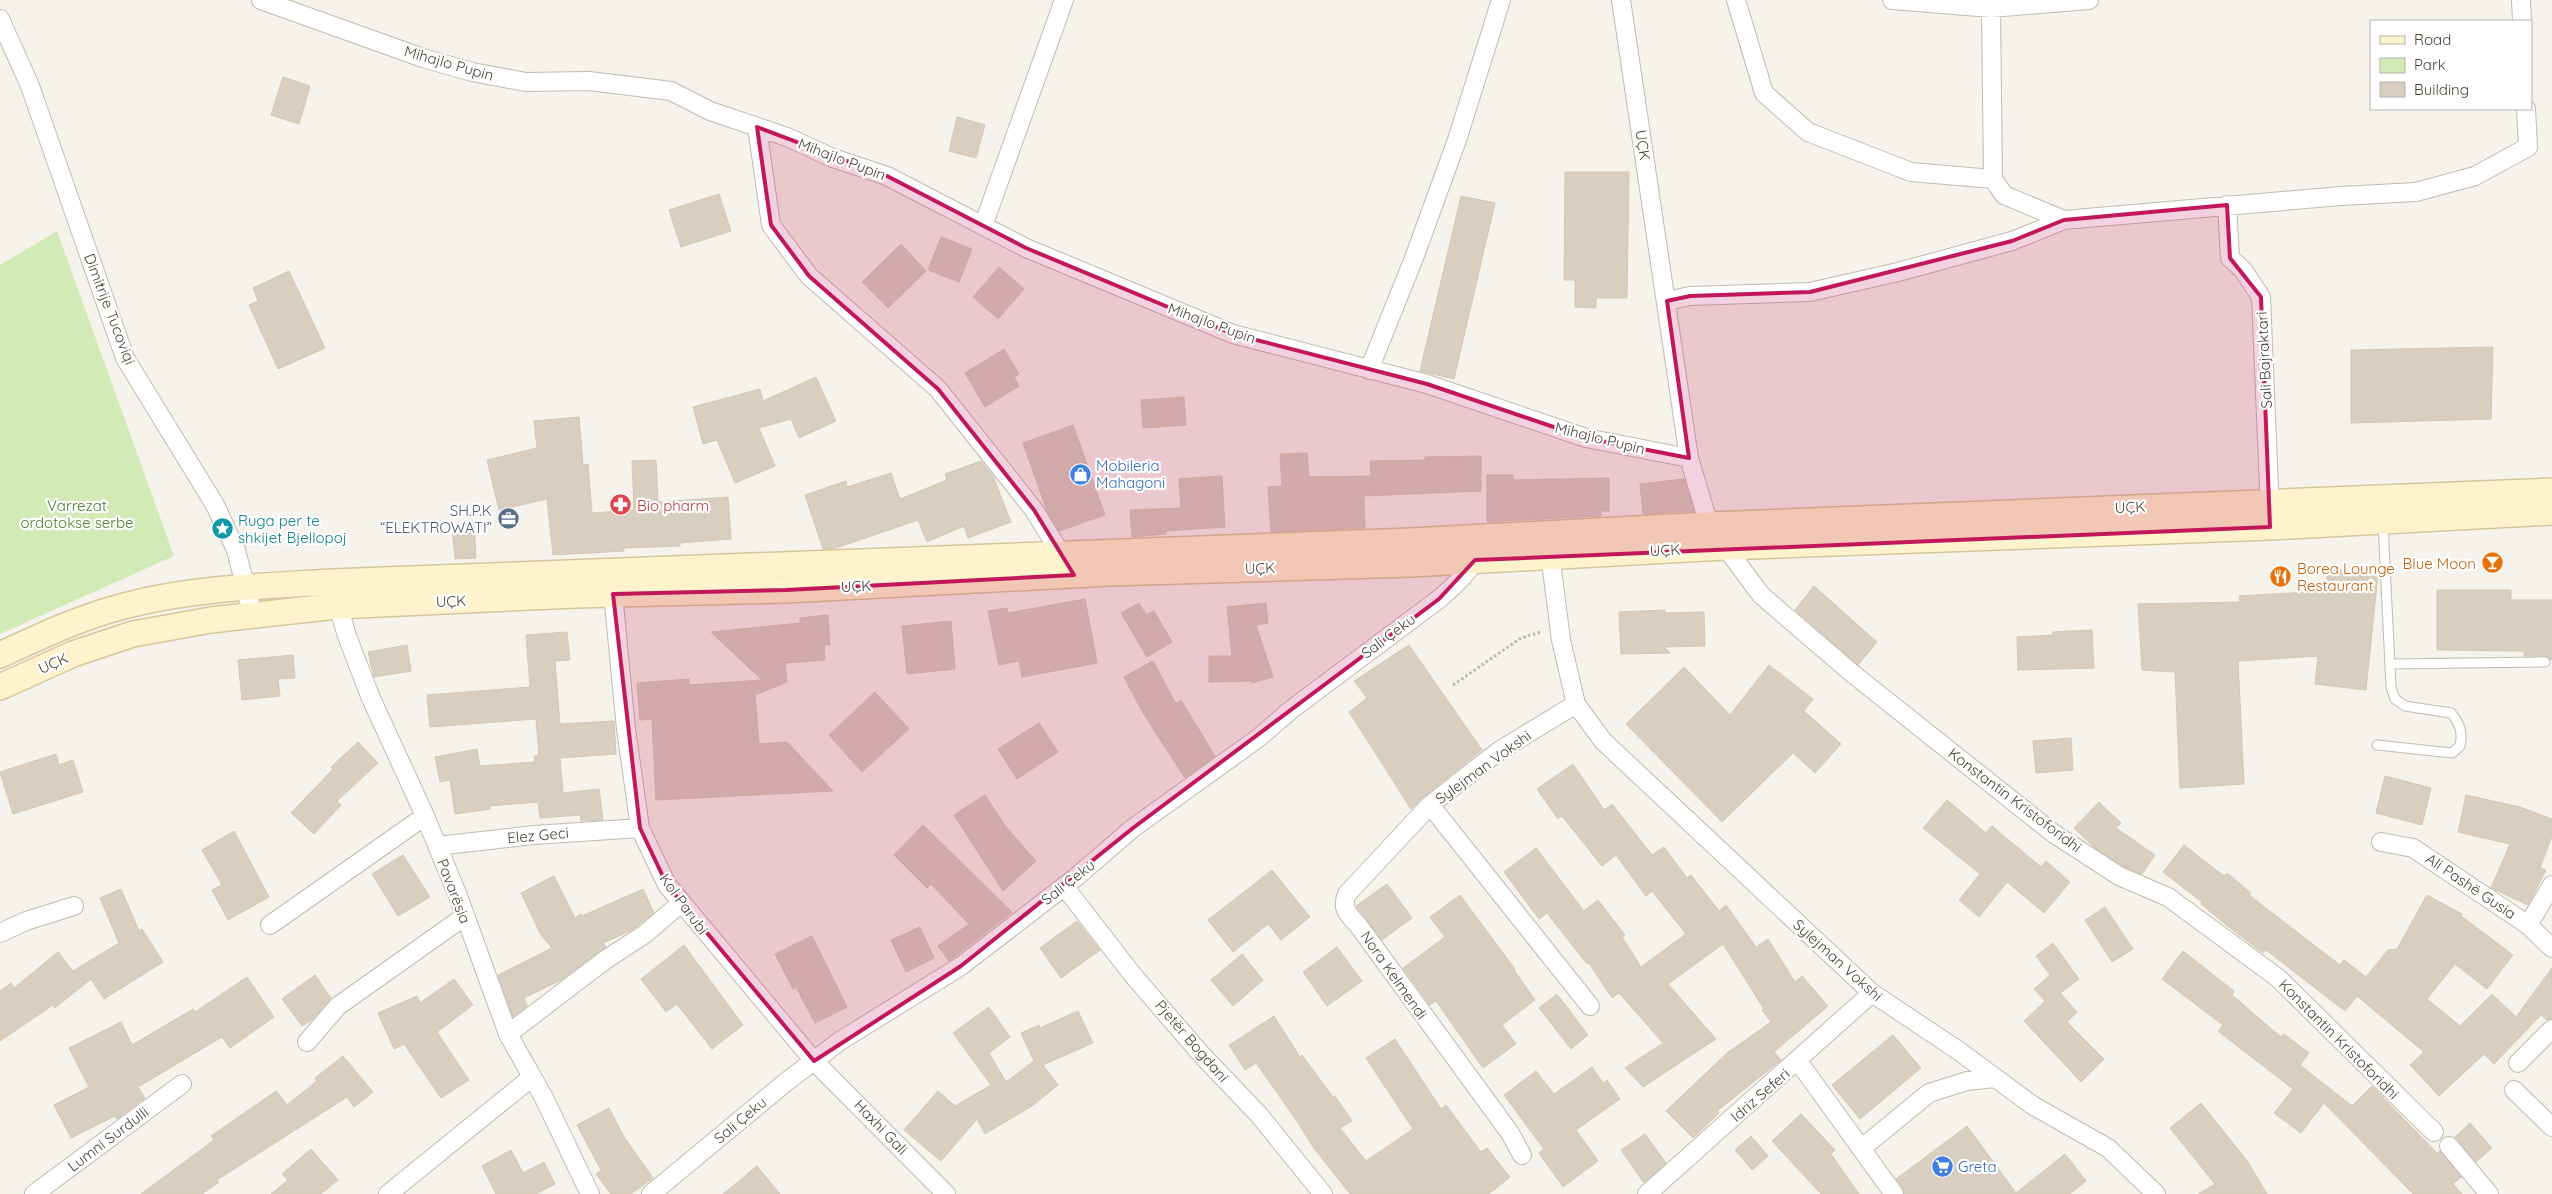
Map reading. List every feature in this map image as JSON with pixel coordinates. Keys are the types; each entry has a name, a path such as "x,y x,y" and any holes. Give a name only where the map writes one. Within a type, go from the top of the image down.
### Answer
{"main road":[{"name":"UÇK","path":"1549,545 1709,525 2271,500 2552,491"},
{"name":"UÇK","path":"0,655 76,621 125,605 246,588 335,594 612,583 786,590 1068,565 1549,545 1724,547 2270,527 2552,512"},
{"name":"UÇK","path":"0,687 73,654 133,634 211,620 253,616 335,594"}],"street":[{"name":"Mihajlo Pupin","path":"261,0 422,58 472,72 526,82 589,80 671,91 710,111 787,137 833,158 886,176 1026,248 1233,334 1427,384 1586,438 1689,458"},
{"path":"983,226 1064,0"},
{"path":"1369,370 1414,258 1457,140 1501,0"},
{"name":"UÇK","path":"1622,0 1689,458 1709,525 1724,547"},
{"path":"1736,0 1764,93 1808,132 1911,172 1993,179"},
{"path":"1892,0 1991,8 2089,0"},
{"path":"2521,0 2522,20"},
{"path":"1991,8 1993,179 2004,195 2064,220"},
{"name":"Dimitrije Tucoviqi","path":"0,19 30,86 125,358 215,505 236,550 253,616"},
{"path":"1667,302 1690,296 1810,292 1898,272 2012,241 2064,220 2227,205 2416,192 2475,176 2528,147 2526,110"},
{"path":"757,127 772,225 810,276 938,389 1034,510 1068,565"},
{"name":"Sali Bajraktari","path":"2227,205 2230,258 2242,270 2261,297 2271,500 2270,527"},
{"name":"Sylejman Vokshi","path":"1549,545 1558,626 1576,704 1603,742 1872,993 2032,1105 2108,1148 2156,1194"},
{"name":"Konstantin Kristoforidhi","path":"1724,547 1761,595 1853,674 2053,833 2119,876 2168,897 2278,978 2434,1132"},
{"name":"Sali Çeku","path":"651,1194 814,1061 893,1008 962,966 1064,886 1133,828 1257,739 1300,703 1438,599 1457,582 1474,548"},
{"name":"Kol Parubi","path":"612,583 626,729 640,828 667,885 814,1061"},
{"name":"Pavarësia","path":"335,594 370,696 425,816 465,916 508,1034 531,1078 544,1098 590,1194"},
{"name":"Sylejman Vokshi","path":"1576,704 1499,751 1430,805 1590,1006"},
{"name":"Nora Kelmendi","path":"1430,805 1347,894 1344,905 1346,911 1510,1133 1522,1155"},
{"path":"270,925 425,816"},
{"name":"Elez Geci","path":"437,846 534,834 640,828"},
{"name":"Ali Pashë Gusia","path":"2381,842 2413,848 2528,925 2552,948"},
{"path":"2528,925 2552,885"},
{"name":"Pjetër Bogdani","path":"1064,886 1132,974 1200,1053 1259,1115 1323,1194"},
{"path":"508,1034 604,960 645,934 681,903"},
{"path":"0,933 26,921 74,906"},
{"path":"307,1042 338,1006 465,916"},
{"name":"Idriz Seferi","path":"1647,1194 1872,993"},
{"path":"2518,1063 2552,1029"},
{"name":"Haxhi Gali","path":"814,1061 946,1194"},
{"path":"1798,1061 1894,1194"},
{"path":"388,1194 531,1078"},
{"path":"1862,1148 1929,1093 1967,1081 1995,1078"},
{"name":"Lumni Surdulli","path":"34,1194 182,1084"},
{"path":"2514,1090 2552,1127"},
{"path":"2449,1146 2489,1194"}],"lane":[{"path":"2377,745 2452,753 2460,746 2463,734 2458,722 2451,713 2405,706 2395,699 2391,687 2382,521"},
{"path":"2390,664 2545,662"}],"path":[{"path":"1452,685 1521,638 1558,626"}],"highlighted area":[{"path":"757,127 887,176 1026,248 1233,334 1427,384 1586,438 1689,458 1667,301 1690,296 1810,292 2012,241 2064,220 2227,205 2230,258 2261,297 2270,527 1475,560 1439,599 1133,828 961,966 814,1061 667,885 640,828 613,594 786,590 1074,575 1034,510 938,389 809,276 771,225"}],"green space":[{"name":"Varrezat ordotokse serbe","path":"57,231 174,556 0,634 0,265"}],"building":[{"path":"283,77 310,86 299,124 271,115"},
{"path":"957,117 985,125 976,158 949,151"},
{"path":"1565,172 1629,172 1627,298 1596,298 1596,308 1575,307 1575,280 1564,280"},
{"path":"719,194 731,231 681,247 669,210"},
{"path":"1461,196 1495,203 1454,379 1420,371"},
{"path":"941,237 972,249 959,282 928,270"},
{"path":"901,244 926,271 888,308 862,282"},
{"path":"999,267 1024,289 998,319 973,297"},
{"path":"289,271 325,348 278,369 249,305 258,301 253,288"},
{"path":"2493,347 2491,419 2351,423 2351,350"},
{"path":"1004,349 1019,374 1014,377 1019,386 985,407 965,373"},
{"path":"816,377 836,421 799,438 791,419 759,428 775,466 735,483 717,440 703,444 693,407 760,389 763,401"},
{"path":"1184,397 1186,425 1143,428 1141,400"},
{"path":"579,417 583,465 588,464 592,513 634,510 632,461 656,460 658,502 728,497 731,539 680,543 680,546 624,548 624,551 553,555 547,499 499,510 487,460 537,448 534,421"},
{"path":"1073,425 1105,515 1059,531 1047,511 1023,443"},
{"path":"1307,453 1309,477 1371,476 1370,461 1425,460 1425,457 1481,456 1481,491 1364,496 1365,528 1271,532 1268,487 1282,486 1280,454"},
{"path":"981,461 993,476 1011,522 968,538 964,526 927,542 918,520 833,549 823,549 805,495 846,481 847,487 891,473 900,499 947,480 945,474"},
{"path":"1487,475 1513,475 1513,480 1609,478 1609,511 1601,511 1601,516 1487,522"},
{"path":"1222,476 1225,527 1166,531 1166,534 1132,537 1130,510 1181,508 1179,479"},
{"path":"1684,479 1694,511 1643,514 1640,484"},
{"path":"474,523 476,558 455,559 452,525"},
{"path":"2327,569 2378,574 2366,690 2315,684 2318,656 2238,661 2244,784 2180,788 2175,672 2142,670 2138,604 2240,602 2239,596 2325,591"},
{"path":"1814,586 1877,642 1858,665 1795,610"},
{"path":"2437,590 2511,590 2511,600 2552,600 2552,660 2545,656 2524,656 2524,651 2437,650"},
{"path":"1085,599 1097,663 1022,677 1019,661 999,665 988,611 1007,608 1008,613"},
{"path":"1139,603 1146,615 1154,611 1172,642 1147,657 1121,613"},
{"path":"1266,603 1268,623 1256,625 1273,677 1252,683 1252,681 1209,682 1209,656 1232,656 1227,607"},
{"path":"1665,610 1665,613 1704,612 1705,646 1664,647 1670,653 1621,654 1619,612"},
{"path":"828,615 830,645 824,645 825,660 785,663 787,682 755,695 759,744 787,742 833,791 656,800 652,719 640,720 637,683 689,679 689,685 762,680 711,632 800,623 800,618"},
{"path":"951,621 955,669 907,674 902,626"},
{"path":"2092,630 2094,668 2018,670 2017,637 2053,635 2053,632"},
{"path":"567,632 570,660 555,661 560,724 614,721 616,754 560,758 563,793 599,789 603,820 581,821 580,815 540,818 538,802 489,806 490,809 455,814 450,780 440,782 435,757 477,749 480,766 535,762 534,756 539,755 536,719 430,727 427,695 530,687 526,635"},
{"path":"407,645 411,671 374,677 368,652"},
{"path":"1409,645 1482,750 1423,797 1411,809 1349,712 1367,698 1354,681"},
{"path":"293,655 295,678 278,679 280,696 242,700 238,660"},
{"path":"1153,661 1176,704 1181,700 1215,756 1185,778 1143,713 1124,677"},
{"path":"1769,665 1813,699 1804,711 1841,744 1815,773 1793,753 1722,822 1626,724 1684,667 1730,715"},
{"path":"875,692 909,729 862,772 829,735"},
{"path":"1039,723 1058,752 1017,779 998,749"},
{"path":"2071,738 2073,770 2036,773 2033,741"},
{"path":"358,742 378,763 337,801 341,805 314,834 291,813 333,769 331,767"},
{"path":"56,754 59,765 73,760 83,792 13,814 0,772"},
{"path":"1573,764 1604,810 1612,804 1652,855 1664,847 1687,878 1691,875 1719,911 1726,905 1756,947 1768,939 1795,982 1802,976 1828,1006 1774,1052 1781,1060 1717,1111 1719,1113 1693,1138 1666,1111 1727,1053 1771,1022 1723,944 1668,984 1716,1039 1643,1087 1625,1068 1663,1043 1619,993 1612,998 1589,963 1587,964 1547,913 1539,919 1504,872 1536,848 1584,911 1598,900 1625,935 1622,937 1641,967 1686,934 1652,891 1646,896 1616,855 1602,866 1562,816 1558,819 1537,789"},
{"path":"2385,776 2431,788 2422,825 2376,813"},
{"path":"985,795 1006,827 1036,861 1003,891 954,815"},
{"path":"2466,795 2520,807 2552,819 2552,836 2540,868 2546,870 2528,905 2491,888 2510,844 2458,832"},
{"path":"1947,800 1986,833 1992,826 2041,867 2046,861 2070,882 2044,913 2007,882 1979,917 1959,900 1980,874 1923,828"},
{"path":"2099,802 2121,823 2116,828 2155,855 2142,874 2124,867 2095,848 2074,828"},
{"path":"923,825 1012,912 949,961 938,946 969,924 931,884 927,888 894,855"},
{"path":"234,831 269,897 228,920 212,890 222,885 202,850"},
{"path":"2184,845 2224,876 2227,873 2251,893 2249,895 2340,965 2344,960 2366,977 2388,950 2397,949 2427,895 2462,914 2461,916 2513,955 2487,989 2455,964 2427,999 2460,1026 2492,994 2516,1017 2552,968 2552,1019 2547,1020 2541,1015 2494,1064 2484,1054 2439,1096 2410,1065 2424,1052 2357,996 2345,1011 2266,950 2263,953 2225,924 2201,904 2202,902 2163,872"},
{"path":"403,855 430,897 398,916 372,874"},
{"path":"1272,870 1310,917 1281,940 1268,924 1233,952 1208,920"},
{"path":"554,876 575,918 643,889 654,913 632,930 603,943 606,947 561,980 524,998 527,1006 513,1017 498,975 552,948 541,935 521,893"},
{"path":"1387,884 1412,918 1382,940 1356,906"},
{"path":"121,889 139,931 142,929 163,962 104,999 91,979 55,1008 53,1005 0,1041 0,991 11,983 14,988 58,952 73,971 119,943 100,898"},
{"path":"1460,895 1515,969 1535,1000 1502,1025 1516,1044 1483,1068 1436,1001 1430,1005 1403,968 1445,937 1430,917"},
{"path":"2105,907 2133,949 2112,962 2085,920"},
{"path":"1077,921 1100,950 1061,978 1040,948"},
{"path":"920,927 934,958 906,972 891,940"},
{"path":"812,936 847,1007 815,1023 796,987 793,989 775,954"},
{"path":"2053,943 2079,979 2060,993 2077,1012 2067,1022 2104,1059 2081,1082 2024,1021 2045,1001 2034,989 2050,975 2036,956"},
{"path":"684,945 743,1025 712,1049 677,1004 666,1012 641,979"},
{"path":"1337,947 1362,981 1327,1006 1303,972"},
{"path":"2183,951 2234,991 2232,995 2281,1037 2284,1034 2309,1053 2300,1065 2352,1106 2372,1086 2437,1153 2440,1151 2461,1177 2453,1184 2462,1194 2413,1194 2324,1103 2301,1133 2274,1113 2293,1089 2218,1031 2223,1025 2162,979"},
{"path":"1242,954 1263,980 1233,1006 1211,980"},
{"path":"315,975 331,998 314,1018 302,1026 282,999"},
{"path":"247,977 274,1017 230,1048 222,1037 138,1087 145,1098 117,1119 115,1116 71,1138 54,1105 89,1087 69,1048 121,1022 132,1045 193,1009 195,1012"},
{"path":"454,979 473,1005 437,1032 469,1080 441,1098 404,1044 394,1049 378,1013 417,996 420,1003"},
{"path":"1557,994 1588,1035 1571,1049 1539,1008"},
{"path":"989,1007 1010,1037 989,1053 1006,1082 1034,1061 1021,1033 1039,1025 1040,1028 1078,1011 1093,1043 1043,1065 1058,1085 1032,1106 985,1134 977,1119 941,1161 904,1130 938,1091 955,1106 991,1085 953,1033"},
{"path":"1274,1016 1300,1057 1302,1055 1333,1097 1335,1096 1352,1121 1340,1128 1366,1161 1413,1129 1366,1058 1395,1039 1441,1109 1446,1105 1481,1152 1487,1148 1510,1177 1489,1194 1350,1194 1313,1147 1256,1063 1245,1070 1229,1045"},
{"path":"1893,1035 1921,1068 1860,1119 1832,1085"},
{"path":"343,1056 373,1092 354,1107 347,1097 217,1180 219,1182 202,1194 141,1194 214,1140 211,1136 276,1091 287,1105 317,1081 315,1078"},
{"path":"1592,1067 1603,1083 1607,1080 1620,1099 1576,1130 1598,1161 1563,1187 1539,1153 1544,1149 1504,1095 1536,1071 1554,1094"},
{"path":"2201,1103 2248,1162 2267,1194 2198,1194 2215,1184 2170,1128"},
{"path":"609,1108 624,1137 653,1178 631,1194 611,1194 596,1174 601,1170 577,1125"},
{"path":"1801,1114 1835,1150 1831,1154 1859,1194 1821,1194 1772,1141"},
{"path":"2470,1123 2492,1148 2476,1162 2455,1137"},
{"path":"1967,1126 2016,1193 2065,1154 2086,1181 2070,1194 1904,1194 1896,1179"},
{"path":"1645,1134 1666,1163 1644,1183 1621,1150"},
{"path":"1751,1136 1768,1156 1752,1170 1735,1150"},
{"path":"311,1149 338,1180 321,1194 271,1194 288,1180 282,1174"},
{"path":"511,1150 523,1173 544,1162 555,1184 536,1194 496,1194 482,1166"},
{"path":"757,1166 780,1194 723,1194"}],"place":[{"name":"Mobileria Mahagoni","path":"1080,474"},
{"name":"Bio pharm","path":"621,505"},
{"name":"SH.P.K “ELEKTROWATI”","path":"508,519"},
{"name":"Ruga per te shkijet Bjellopoj","path":"222,529"},
{"name":"Blue Moon","path":"2492,563"},
{"name":"Borea Lounge Restaurant","path":"2281,577"},
{"name":"Greta","path":"1942,1166"}]}
